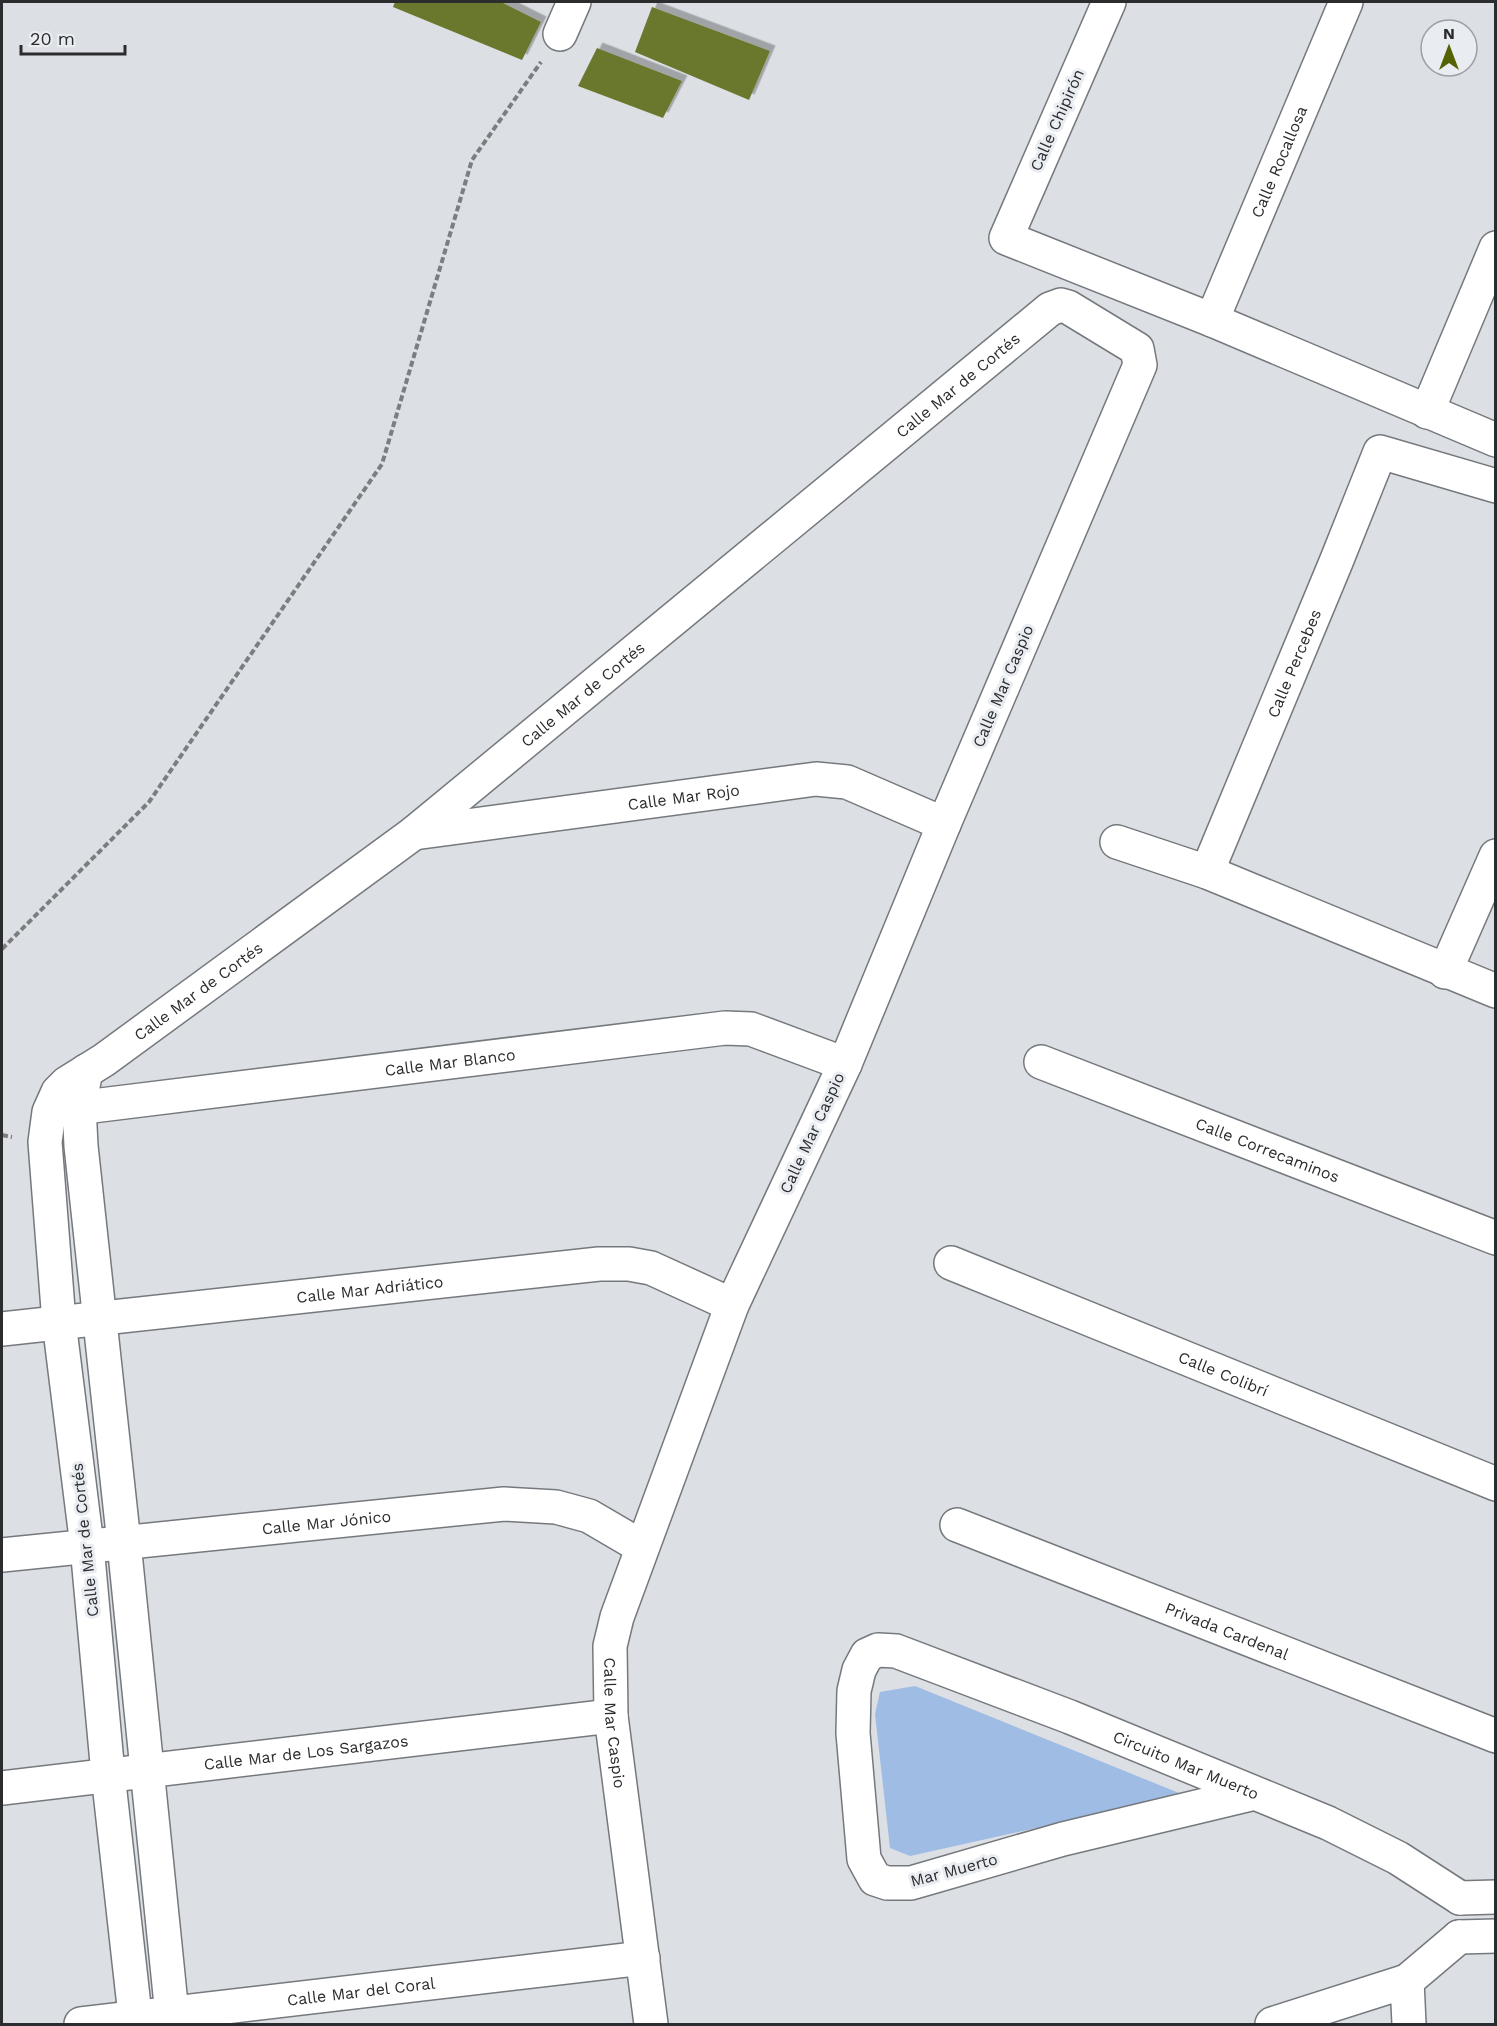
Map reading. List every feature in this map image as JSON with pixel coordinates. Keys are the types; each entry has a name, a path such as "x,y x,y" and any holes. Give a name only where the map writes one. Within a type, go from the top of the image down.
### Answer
{"street":[{"path":"560,34 574,2"},
{"name":"Calle Chipirón","path":"1109,2 1006,238 1212,320"},
{"name":"Calle Rocallosa","path":"1212,320 1346,2"},
{"path":"1427,412 1496,248"},
{"name":"Calle Mar de Cortés","path":"136,2021 108,1774 87,1546 59,1322 45,1142 64,1109 58,1092 67,1083 104,1060 414,833 1050,309 1061,305 1068,307"},
{"name":"Calle Mar Caspio","path":"651,2025 611,1716 610,1646 617,1617 732,1305 845,1064 944,824 1140,365 1137,349 1068,307"},
{"path":"1212,320 1496,440"},
{"name":"Calle Percebes","path":"1207,872 1380,452 1496,486"},
{"name":"Calle Mar Rojo","path":"414,833 816,779 847,782 944,824"},
{"path":"1117,843 1207,872 1445,972 1496,991"},
{"path":"1445,972 1496,856"},
{"name":"Calle Mar Blanco","path":"64,1109 725,1028 751,1029 845,1064"},
{"name":"Calle Correcaminos","path":"1041,1062 1496,1238"},
{"path":"64,1109 100,1318 172,2018"},
{"name":"Calle Colibrí","path":"951,1263 1496,1484"},
{"name":"Calle Mar Adriático","path":"2,1329 599,1264 629,1264 651,1268 732,1305"},
{"name":"Calle Mar Jónico","path":"2,1555 504,1504 556,1507 589,1516 642,1547"},
{"name":"Privada Cardenal","path":"957,1525 1496,1736"},
{"name":"Circuito Mar Muerto","path":"867,1656 878,1650 896,1651 1070,1717 1365,1840 1398,1858 1460,1898"},
{"name":"Mar Muerto","path":"867,1656 854,1691 853,1734 864,1859 875,1879 887,1883 911,1883 1063,1839 1255,1793"},
{"name":"Calle Mar de Los Sargazos","path":"2,1788 611,1716"},
{"path":"1459,1937 1460,1898 1496,1897"},
{"path":"1272,2025 1407,1981 1459,1937 1496,1936"},
{"name":"Calle Mar del Coral","path":"81,2025 172,2018 643,1958"},
{"path":"1407,1981 1409,2025"}],"path":[{"path":"2,950 150,802 382,464 472,160 560,34"}],"shaded area":[{"path":"915,1686 1184,1795 910,1856 890,1848 875,1714 880,1692"}],"building":[{"path":"395,2 501,2 541,22 522,60 393,7"},
{"path":"652,7 770,51 749,100 635,52"},
{"path":"597,48 682,81 663,118 578,86"}]}
